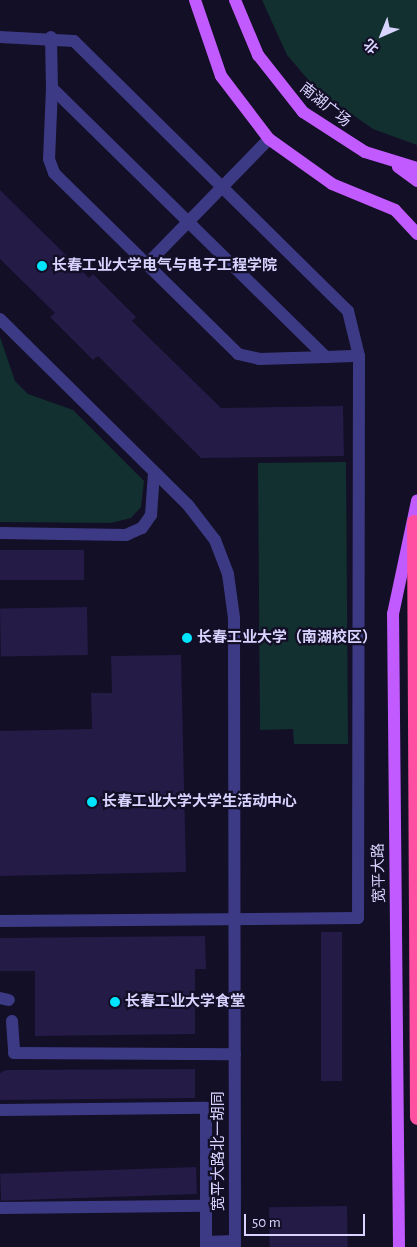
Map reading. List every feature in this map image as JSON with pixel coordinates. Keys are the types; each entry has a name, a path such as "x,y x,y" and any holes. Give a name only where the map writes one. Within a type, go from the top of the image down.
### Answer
{"highway":[{"path":"414,522 417,1117"}],"main road":[{"path":"196,0 221,76 269,139 332,184 395,210 417,234"},
{"name":"南湖广场","path":"235,0 258,55 286,94 329,132 388,161 417,168"},
{"path":"388,161 417,181"},
{"name":"宽平大路","path":"399,1247 393,614 417,501"}],"street":[{"path":"0,37 51,37 74,42 348,311 358,356 358,918 0,921"},
{"path":"51,37 52,88 49,159 54,173 238,354 259,359 358,356"},
{"path":"52,88 326,357"},
{"path":"146,264 269,139"},
{"name":"宽平大路北一胡同","path":"0,319 154,473 215,540 228,574 234,618 232,920 236,1244"},
{"path":"0,533 126,535 142,528 151,516 154,473"},
{"path":"12,1021 14,1053 235,1054"},
{"path":"0,1110 206,1108 206,1244 236,1244"},
{"path":"0,1208 206,1206"}],"green space":[{"path":"262,0 417,0 417,145 373,129 317,90 287,55"},
{"path":"0,337 15,381 28,394 73,410 144,481 141,507 131,518 111,523 0,522"},
{"path":"346,462 348,744 294,744 293,729 260,730 258,463"}],"building":[{"name":"长春工业大学电气与电子工程学院","path":"0,190 89,278 93,274 136,317 132,321 221,408 343,406 344,456 201,458 98,356 93,360 50,317 55,313 0,259"},
{"path":"0,550 84,550 84,580 0,580"},
{"path":"87,607 88,655 1,657 0,609"},
{"name":"长春工业大学大学生活动中心","path":"181,655 186,872 0,876 0,731 92,729 91,693 112,693 111,656"},
{"path":"321,932 342,932 342,1081 321,1081"},
{"name":"长春工业大学食堂","path":"205,936 206,969 195,969 195,1034 35,1036 35,971 0,971 0,938"},
{"path":"195,1069 195,1098 0,1100 0,1073 6,1070"},
{"path":"196,1167 197,1194 1,1201 0,1174"},
{"path":"347,1206 348,1247 270,1247 269,1207"}],"place":[{"name":"长春工业大学电气与电子工程学院","path":"42,266"},
{"name":"长春工业大学（南湖校区）","path":"187,638"},
{"name":"长春工业大学大学生活动中心","path":"92,802"},
{"name":"长春工业大学食堂","path":"115,1002"}]}
